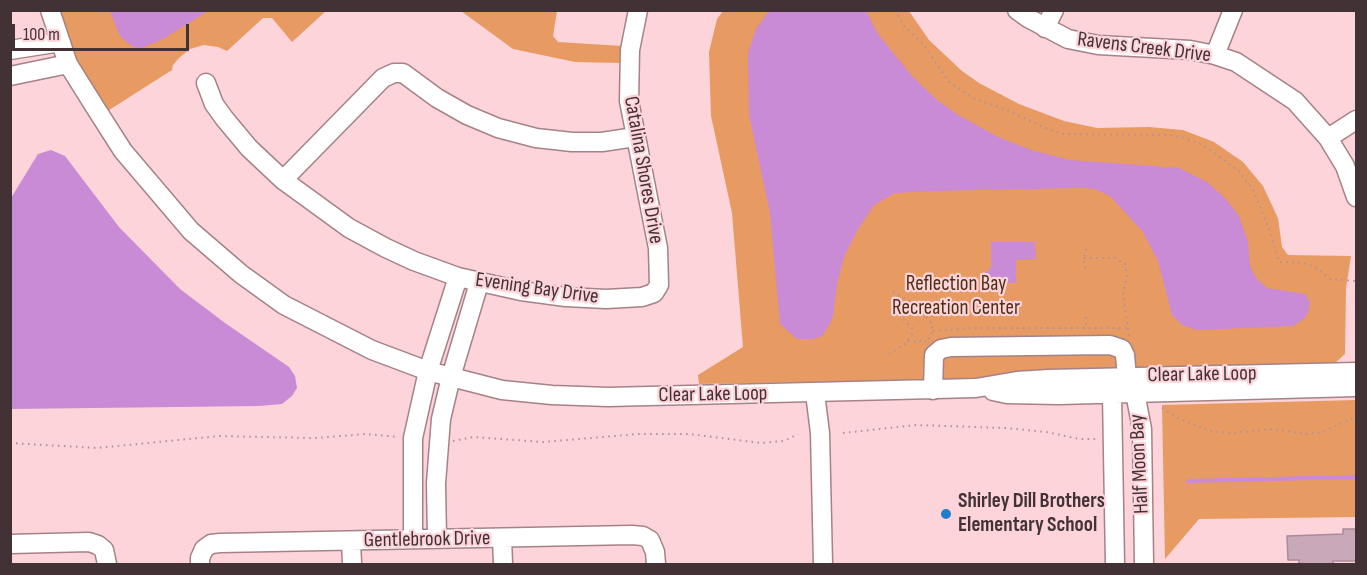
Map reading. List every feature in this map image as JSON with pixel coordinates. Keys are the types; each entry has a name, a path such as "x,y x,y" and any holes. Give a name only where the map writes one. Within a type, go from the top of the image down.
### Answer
{"street":[{"path":"10,76 68,64 50,10"},
{"name":"Catalina Shores Drive","path":"638,10 630,50 629,100 658,248 659,285 654,293"},
{"name":"Ravens Creek Drive","path":"1017,10 1045,28 1068,39 1098,45 1190,50 1236,62 1295,101 1328,138 1345,166 1356,197"},
{"path":"1045,28 1054,10"},
{"path":"1215,55 1233,10"},
{"path":"10,50 61,42"},
{"name":"Clear Lake Loop","path":"68,64 123,152 191,231 241,274 284,305 372,350 428,371 501,390 608,397 933,390 976,388 1017,381 1131,385 1356,387"},
{"path":"283,180 383,78 394,73 403,74 437,98 467,115 498,128 536,138 572,142 602,142 635,137"},
{"name":"Evening Bay Drive","path":"206,83 214,104 224,118 249,148 283,180 349,228 414,261 479,283 521,291 606,299 642,297 654,293"},
{"path":"1328,138 1356,120"},
{"path":"413,540 413,438 428,371 458,277"},
{"path":"437,539 436,483 441,419 479,283"},
{"name":"Half Moon Bay","path":"933,390 934,355 941,349 951,347 1116,346 1122,349 1142,429 1144,564"},
{"name":"Clear Lake Loop","path":"976,388 1007,394 1112,394 1131,385 1356,372"},
{"path":"816,393 823,564"},
{"name":"Half Moon Bay","path":"1112,394 1115,564"},
{"name":"Gentlebrook Drive","path":"202,557 211,544 220,543 632,535 643,536 650,540 655,552 656,564"},
{"path":"502,538 503,564"},
{"path":"351,541 352,564"},
{"path":"10,544 89,542 104,550 106,564"}],"path":[{"path":"895,10 904,26 928,50 949,82 975,99 1064,134 1166,135 1182,137 1203,145 1239,171 1253,190 1270,231 1279,262 1304,263 1317,268 1330,279 1356,281"},
{"path":"1086,249 1084,258 1086,272"},
{"path":"1084,258 1115,258 1125,264 1127,276 1123,294 1126,328 1131,340"},
{"path":"893,292 914,304 929,318 933,331 927,342 908,340"},
{"path":"889,354 908,340 912,328 901,317 914,304"},
{"path":"1086,317 1086,328"},
{"path":"933,331 1126,328"},
{"path":"1155,403 1182,420 1210,431 1231,433 1259,429 1306,434 1323,432 1356,417"},
{"path":"843,433 916,425 1005,428 1046,432 1080,440 1099,440"},
{"path":"10,443 97,448 219,435 315,438 366,434 404,437"},
{"path":"453,441 473,437 543,442 638,434 689,434 761,443 784,441 798,434"}],"green space":[{"path":"56,11 326,11 292,42 272,18 263,18 227,51 204,45 190,49 173,65 172,70 106,112 77,60"},
{"path":"461,11 557,11 553,36 558,42 622,46 621,63 575,62 513,49"},
{"name":"Reflection Bay Recreation Center","path":"723,11 909,11 929,40 962,71 979,83 1019,104 1064,121 1097,128 1149,127 1183,130 1214,142 1243,162 1263,186 1278,218 1282,247 1288,255 1351,256 1346,288 1345,354 1335,363 979,379 699,384 698,375 743,347 732,213 711,116 709,52 717,19"},
{"path":"1356,400 1356,517 1199,519 1165,559 1162,405"}],"shaded area":[{"path":"110,11 208,11 163,39 139,49 120,36"},
{"path":"769,11 866,11 878,34 912,76 937,100 958,115 998,137 1031,150 1070,160 1179,168 1207,182 1225,198 1239,216 1248,242 1250,266 1256,278 1267,288 1305,294 1310,302 1305,318 1293,326 1196,330 1182,325 1172,315 1158,261 1143,232 1110,196 1095,189 932,191 895,193 874,205 844,257 837,284 833,316 829,325 822,336 797,339 780,324 770,213 749,115 748,53 756,29"},
{"path":"51,150 65,156 119,227 180,289 289,367 295,376 297,388 292,396 282,404 259,406 11,409 11,198 38,154"},
{"path":"991,242 1035,242 1036,259 1016,260 1016,283 985,283 985,272 991,267"}],"building":[{"path":"1343,529 1356,529 1356,561 1299,564 1299,560 1288,560 1287,536 1343,534"}],"waterway":[{"path":"1188,481 1356,477"}],"place":[{"name":"Shirley Dill Brothers Elementary School","path":"946,514"}]}
